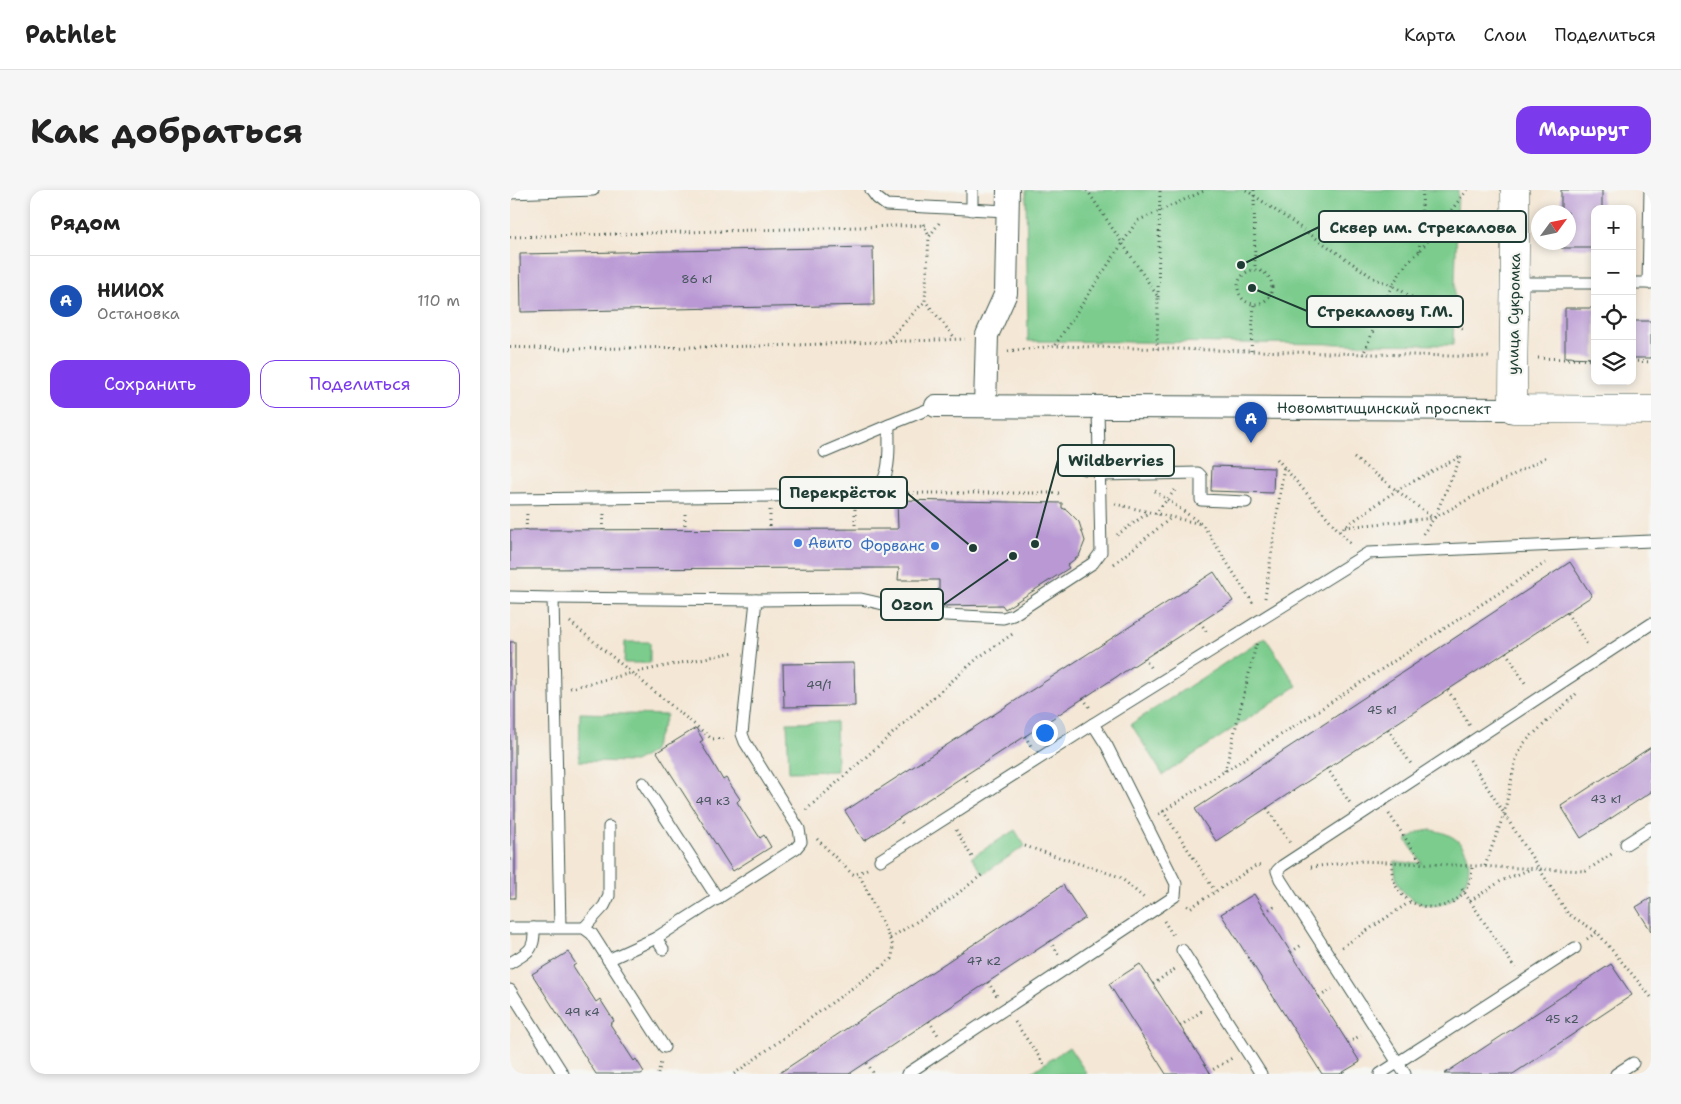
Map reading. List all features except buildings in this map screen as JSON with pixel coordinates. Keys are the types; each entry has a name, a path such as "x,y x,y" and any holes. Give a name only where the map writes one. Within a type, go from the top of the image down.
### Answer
{"main road":[{"name":"улица Сукромка","path":"1513,409 1516,283 1515,190"},
{"name":"Новомытищинский проспект","path":"1513,409 1651,410"}],"street":[{"path":"984,406 987,335 1006,293 1007,201"},
{"name":"Новомытищинский проспект","path":"936,406 1513,409"}],"lane":[{"path":"510,193 593,190"},
{"path":"871,190 886,205 972,210 1007,201"},
{"path":"972,190 972,210"},
{"path":"1636,283 1650,283 1650,190"},
{"path":"1516,283 1591,283"},
{"path":"826,452 936,406"},
{"path":"510,597 756,600 862,599 936,616 1008,617 1097,558 1102,547 1098,408"},
{"path":"510,499 870,493 881,486 890,474 889,425"},
{"path":"1084,469 1126,474 1198,473 1201,476 1201,500 1246,502"},
{"path":"880,860 1360,556 1377,551 1576,542 1651,541"},
{"path":"553,598 560,927"},
{"path":"608,960 656,938 796,848 802,838 794,820 743,737 756,600"},
{"path":"1405,1074 1280,879 1277,871 1298,855 1651,624"},
{"path":"907,1074 1174,897 1177,892 1176,884 1146,823 1107,746 1093,724"},
{"path":"643,783 718,899"},
{"path":"584,928 607,901 609,827"},
{"path":"1626,844 1651,828"},
{"path":"510,928 584,928 592,934 664,1046"},
{"path":"510,963 531,949 534,940 534,928"},
{"path":"656,938 663,949"},
{"path":"1380,1074 1575,948"},
{"path":"1185,955 1262,1074"},
{"path":"510,990 563,1074"},
{"path":"1616,1074 1633,1063"}],"path":[{"path":"1087,190 1158,297"},
{"path":"1157,349 1160,190"},
{"path":"1055,346 1137,221 1206,190"},
{"path":"1246,190 1374,279 1392,285 1464,329"},
{"path":"1254,190 1255,269"},
{"path":"1418,252 1423,190"},
{"path":"1363,355 1392,285 1408,262 1467,190"},
{"path":"888,340 925,301 929,237 950,208"},
{"path":"510,237 948,225"},
{"path":"1255,269 1269,276 1272,291 1262,303 1254,304 1242,298 1238,286 1243,274 1255,269"},
{"path":"925,301 956,339"},
{"path":"1251,352 1254,304"},
{"path":"510,347 766,346 974,338 1000,352 1055,346 1591,360"},
{"path":"1636,361 1651,362"},
{"path":"1339,531 1397,490 1461,456 1434,518 1412,550"},
{"path":"1345,527 1434,518 1546,457"},
{"path":"1354,458 1434,518"},
{"path":"1277,459 1360,556"},
{"path":"1225,772 1263,618 1284,466"},
{"path":"1126,474 1168,498 1203,525 1263,618"},
{"path":"870,493 1063,493"},
{"path":"1109,503 1203,525"},
{"path":"1110,539 1149,512"},
{"path":"1111,566 1172,517"},
{"path":"1146,823 1576,542"},
{"path":"1485,866 1504,814 1516,759 1524,743 1569,703 1579,690 1593,662 1567,613"},
{"path":"553,620 568,620 712,739 743,737"},
{"path":"794,820 979,657 1018,630"},
{"path":"555,692 632,673 750,649"},
{"path":"1506,652 1536,700"},
{"path":"1448,690 1478,738"},
{"path":"1388,729 1419,776"},
{"path":"1462,748 1568,914 1597,932 1651,998"},
{"path":"1328,768 1359,815"},
{"path":"1381,801 1422,863"},
{"path":"1267,808 1298,855"},
{"path":"1164,811 1215,891"},
{"path":"948,817 972,857"},
{"path":"802,838 815,838 851,873 859,874 880,860"},
{"path":"1174,897 1190,908 1257,865 1277,871 1362,861 1586,871 1626,844"},
{"path":"1025,846 1120,877 1156,909"},
{"path":"1392,862 1395,884 1403,896 1420,906 1434,908 1453,902 1463,891 1471,878 1472,866"},
{"path":"1470,901 1501,881 1533,868"},
{"path":"734,1074 892,959 894,946 859,874"},
{"path":"890,938 939,908 983,874"},
{"path":"1463,891 1523,981"},
{"path":"1329,955 1412,901"},
{"path":"1153,984 1185,955"},
{"path":"1180,1026 1216,1002"},
{"path":"1006,1009 1044,1064"},
{"path":"1209,1072 1245,1049"},
{"path":"867,1063 874,1074"}],"green space":[{"path":"1026,190 1458,190 1453,345 1028,341"},
{"path":"1265,637 1297,686 1163,775 1131,724"},
{"path":"625,642 650,642 650,663 624,663"},
{"path":"580,713 667,715 652,752 635,762 579,761"},
{"path":"836,722 837,771 789,772 787,723"},
{"path":"1015,830 1025,846 983,874 972,857"},
{"path":"1431,830 1453,837 1465,850 1469,865 1466,881 1457,895 1444,904 1427,905 1409,897 1399,885 1395,872 1395,862 1422,863 1406,840 1419,832"},
{"path":"1069,1047 1087,1074 1029,1074"}],"place":[{"name":"Сквер им. Стрекалова","path":"1241,265"},
{"name":"Стрекалову Г.М.","path":"1252,288"},
{"name":"НИИОХ","path":"1251,443"},
{"name":"Авито","path":"798,543"},
{"name":"Wildberries","path":"1035,544"},
{"name":"Форванс","path":"935,546"},
{"name":"Перекрёсток","path":"973,548"},
{"name":"Ozon","path":"1013,556"}]}
